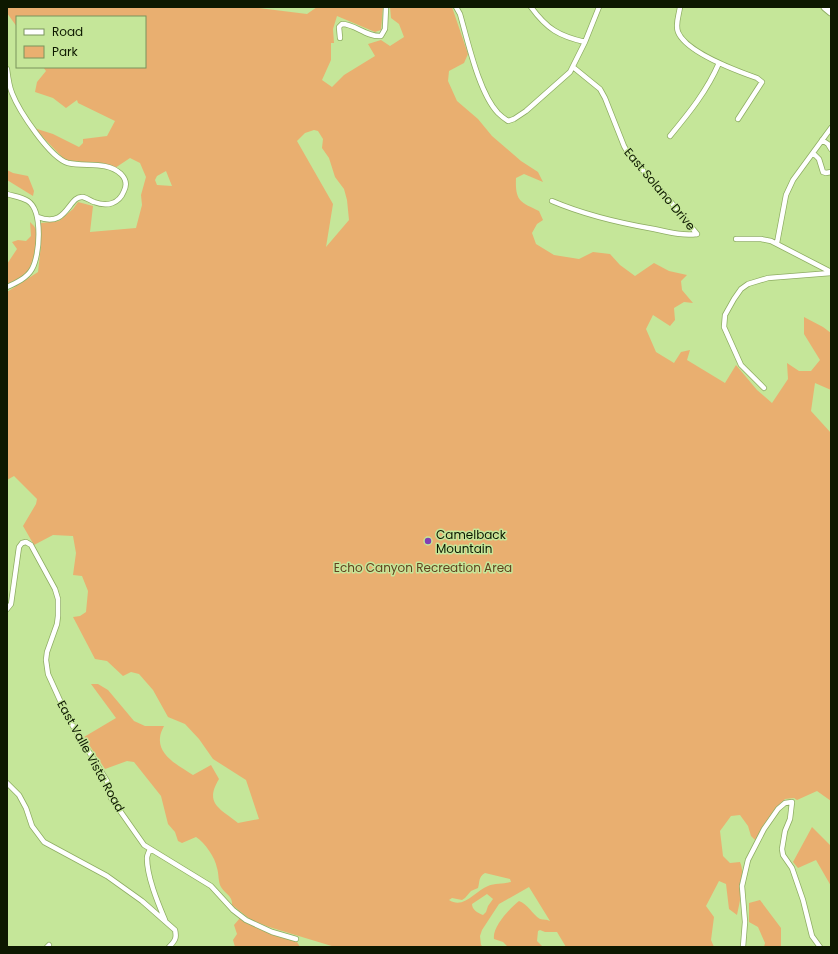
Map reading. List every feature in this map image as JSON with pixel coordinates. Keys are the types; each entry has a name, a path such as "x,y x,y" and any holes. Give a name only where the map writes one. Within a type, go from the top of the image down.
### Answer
{"street":[{"path":"340,38 339,27 342,24 347,24 371,35 381,36 386,29 386,7"},
{"path":"456,7 460,14 476,69 487,97 498,114 508,121 526,111 562,80 573,67 599,7"},
{"path":"531,7 541,21 549,28 585,42"},
{"path":"680,7 677,30 682,38 694,48 719,62 758,78 762,82 738,119"},
{"path":"825,7 831,12"},
{"path":"670,136 702,96 712,80 719,62"},
{"name":"East Solano Drive","path":"552,201 576,211 627,224 687,236 697,234 666,196 629,155 600,89 573,67"},
{"path":"7,69 12,93 16,103 29,124 57,157 70,163 112,168 120,174 126,182 126,187 122,196 119,200 110,204 105,205 95,203 83,197 78,198 61,216 56,219 47,220 38,217"},
{"path":"778,243 786,195 793,180 831,128"},
{"path":"822,140 828,144 831,149"},
{"path":"813,153 819,158 823,172 831,172"},
{"path":"7,194 28,201 33,206 38,217 38,240 35,262 32,270 22,279 7,287"},
{"path":"736,239 761,239 778,243 831,272"},
{"path":"764,388 741,365 724,327 725,315 731,304 741,289 758,280 831,272"},
{"name":"East Valle Vista Road","path":"7,608 11,604 19,547 22,543 26,542 31,545 54,589 58,600 57,624 47,652 46,660 51,681 68,718 107,781 111,798 140,840 150,849 211,886 233,910 246,920 272,932 296,939"},
{"path":"7,783 19,795 26,808 32,826 44,842 107,876 142,901 174,930 176,940 169,947"},
{"path":"743,947 745,922 742,886 748,860 764,829 785,803 792,802 790,819 785,831 782,849 783,855 792,868 803,900 812,936 820,947"},
{"path":"150,849 147,857 150,875 166,922"}],"green space":[{"name":"Echo Canyon Recreation Area","path":"7,7 259,7 307,14 317,7 383,7 381,30 375,32 337,16 333,29 334,43 331,43 331,60 322,80 332,87 344,75 375,56 368,44 381,40 390,46 404,37 399,24 391,18 390,7 452,7 468,54 464,63 449,71 448,81 457,101 478,119 492,136 521,161 538,172 543,182 524,174 516,178 516,192 520,200 539,211 543,220 537,224 532,233 536,244 554,255 579,259 593,252 610,254 620,265 635,276 654,263 669,271 687,275 681,281 682,290 693,303 684,302 674,308 675,320 670,326 653,315 646,329 656,352 674,363 681,352 690,350 687,360 725,383 736,365 757,390 772,403 788,379 787,363 799,371 811,371 820,360 804,334 804,317 831,333 831,390 815,383 811,411 831,433 831,801 817,791 797,800 794,798 785,799 766,822 755,840 751,836 748,826 740,815 731,816 720,831 723,856 730,863 740,862 742,867 742,888 737,915 729,909 726,884 719,881 706,906 714,917 711,940 714,947 566,947 557,932 545,932 540,930 538,931 537,941 543,947 508,947 503,942 494,939 494,934 502,918 519,901 525,904 540,919 550,921 529,887 499,904 482,930 480,936 481,945 483,947 335,947 251,920 232,905 230,897 220,885 218,870 214,859 203,843 196,837 182,843 178,841 175,832 168,824 161,796 134,762 127,761 105,769 84,737 116,718 91,684 98,684 108,690 134,721 145,726 164,726 160,735 160,744 166,756 177,765 193,775 211,765 219,779 213,794 216,805 220,809 238,823 259,819 246,780 213,759 199,739 185,724 168,717 153,690 139,674 131,672 123,676 107,661 95,659 73,617 80,616 86,612 88,591 82,576 73,575 76,553 73,536 53,535 34,545 23,526 36,504 37,499 14,476 7,480 7,292 38,272 41,245 41,223 59,221 73,209 78,202 93,206 90,232 136,228 142,205 141,195 146,177 140,163 130,158 115,168 65,160 34,128 53,134 79,147 83,143 83,139 107,136 115,121 78,103 77,100 66,108 53,98 35,92 37,82 46,71 44,68 146,68 146,16 16,16 16,26 7,13","holes":["314,130 318,131 323,139 322,148 329,158 335,177 344,189 347,200 349,220 326,247 333,204 297,141 305,133","166,171 172,186 157,185 155,180 157,176","485,873 510,879 511,882 493,884 483,888 470,898 460,903 449,900 452,898 462,900 465,898 471,891 478,888 480,878","487,894 493,899 483,915 474,910 472,904"]},
{"path":"7,170 13,173 28,176 34,191 33,196 7,180"},
{"path":"30,222 38,233 32,267 23,277 7,284 7,264 17,249 12,242 18,240 26,241 31,236"},
{"path":"812,827 831,846 831,886 816,860 798,868 793,862"},
{"path":"760,900 781,928 781,947 764,947 765,943 758,927 749,922 749,903"},
{"path":"240,918 297,942 300,947 235,947 233,940 237,934 234,925"}],"place":[{"name":"Camelback Mountain","path":"428,541"}]}
